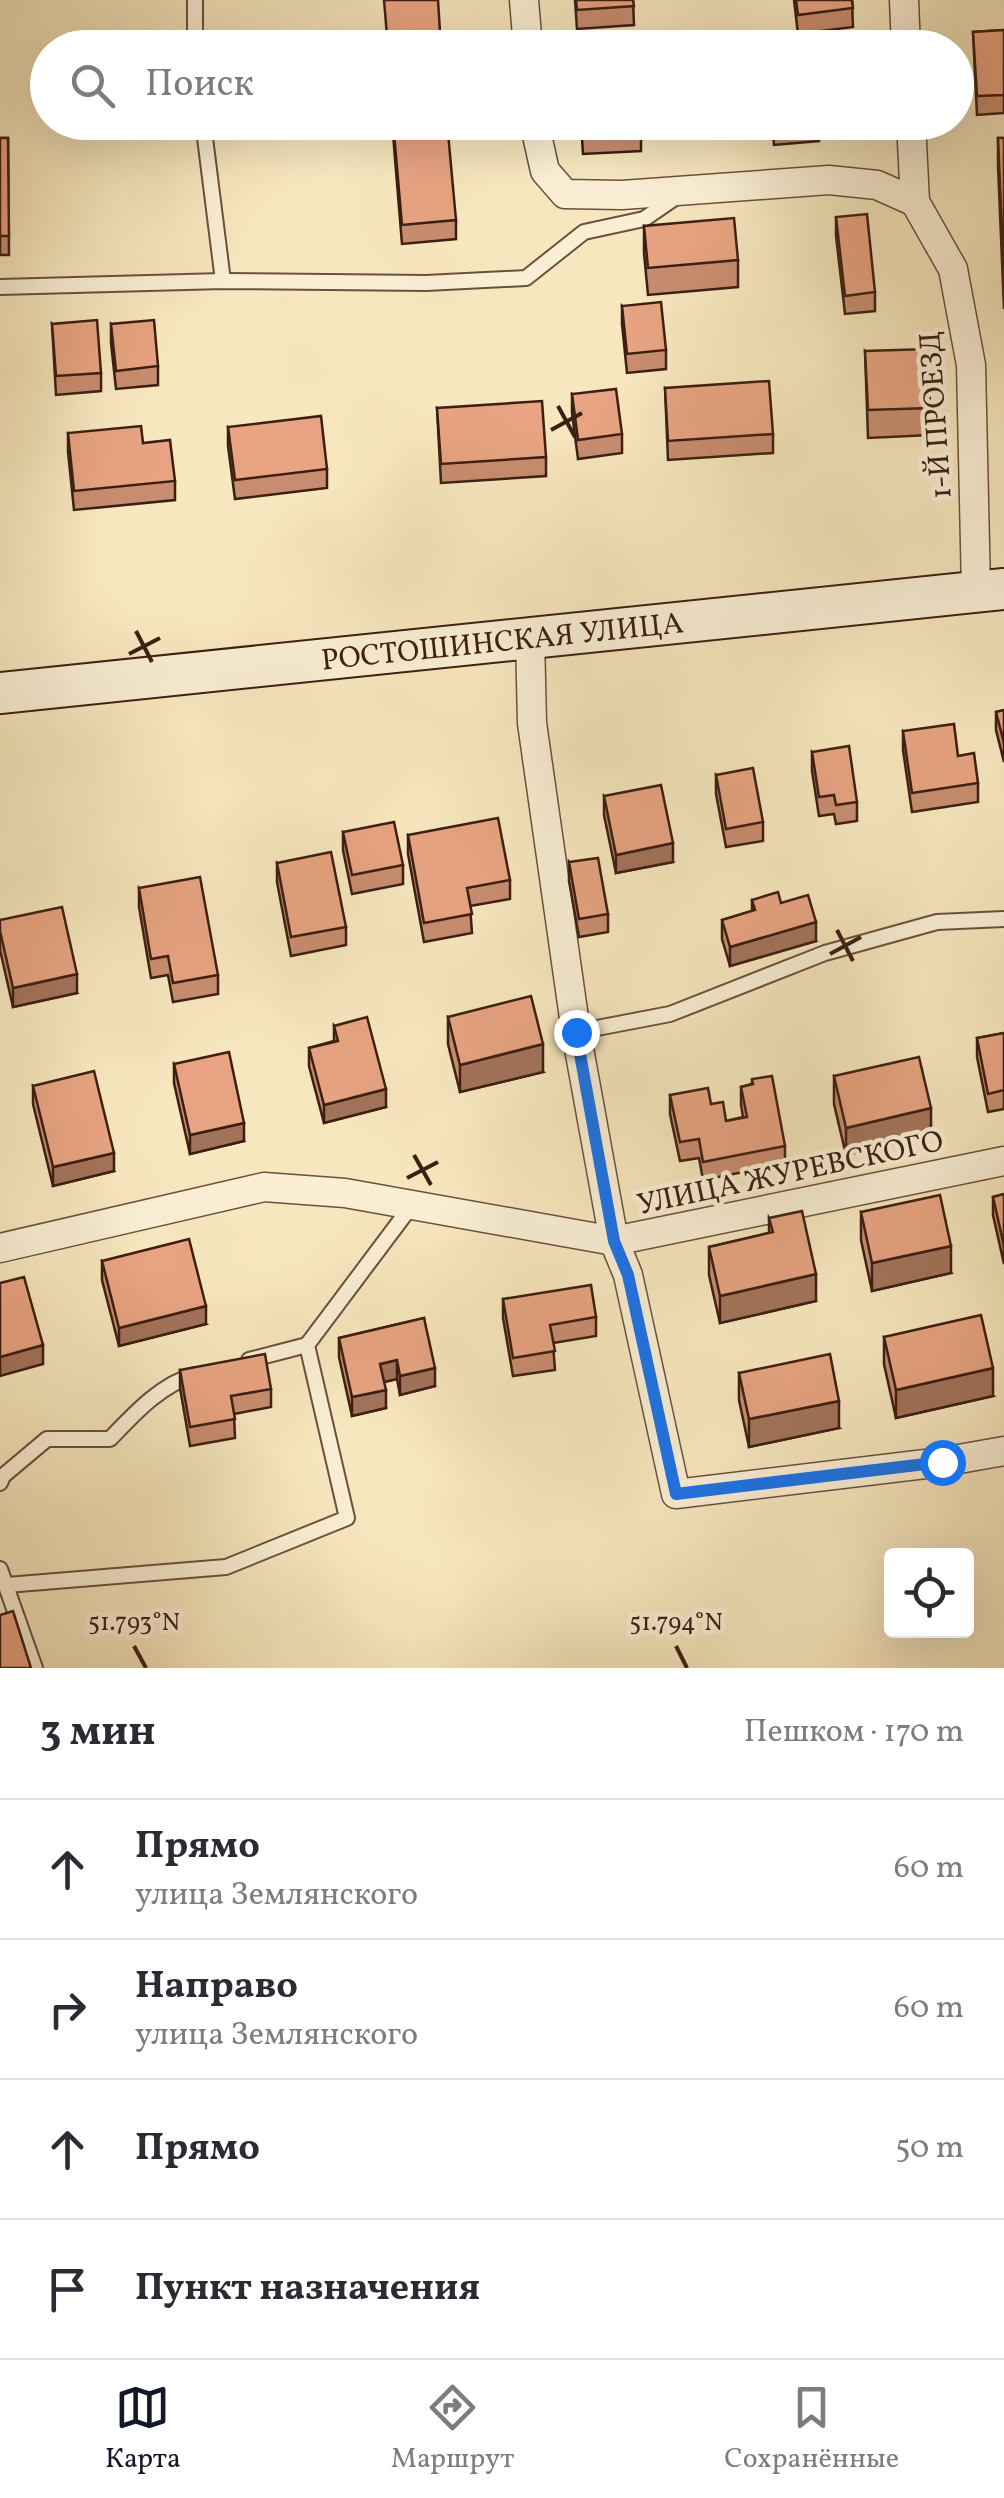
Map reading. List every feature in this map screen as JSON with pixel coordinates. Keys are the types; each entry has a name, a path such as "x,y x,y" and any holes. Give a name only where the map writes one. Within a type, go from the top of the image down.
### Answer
{"main road":[{"name":"РОСТОШИНСКАЯ УЛИЦА","path":"0,693 990,590"}],"street":[{"path":"524,0 526,30"},
{"path":"904,0 905,30"},
{"path":"538,140 545,171 564,194 622,196 830,180 877,185 916,202 912,140"},
{"name":"1-Й ПРОЕЗД","path":"916,202 953,269 971,366 990,590"},
{"path":"530,638 532,723 576,1032 614,1241 628,1275 676,1494 1004,1451"},
{"name":"УЛИЦА ЖУРЕВСКОГО","path":"0,1248 264,1187 345,1193 614,1241 1004,1161"}],"lane":[{"path":"195,0 195,30"},
{"path":"206,140 223,281"},
{"path":"0,288 223,281 426,283 526,278 584,232 644,219 688,189"},
{"path":"576,1032 670,1014 825,953 937,922 1004,919"},
{"path":"236,1364 307,1345 412,1204"},
{"path":"7,1585 226,1566 347,1518 307,1345"},
{"path":"0,1483 3,1476 48,1440 110,1439 140,1408 183,1378 218,1368"},
{"path":"0,1569 35,1668"}],"building":[{"path":"384,0 438,0 440,30 386,30"},
{"path":"576,0 633,0 634,6 577,10"},
{"path":"796,0 852,0 853,8 798,15"},
{"path":"1004,30 1004,95 977,96 974,32"},
{"path":"0,138 8,138 9,236 0,236"},
{"path":"998,138 1004,138 1004,281"},
{"path":"395,140 449,140 456,220 402,225"},
{"path":"867,214 875,292 845,296 836,217"},
{"path":"734,218 738,260 648,268 644,226"},
{"path":"661,302 666,350 627,354 622,306"},
{"path":"97,320 101,373 56,376 52,324"},
{"path":"154,320 158,366 116,371 111,324"},
{"path":"928,349 930,408 868,410 865,351"},
{"path":"769,381 773,434 668,441 665,388"},
{"path":"616,389 622,434 578,440 572,394"},
{"path":"542,401 546,457 441,464 437,408"},
{"path":"321,416 327,469 235,480 228,427"},
{"path":"141,426 143,443 170,440 175,481 74,491 68,433"},
{"path":"1004,710 1004,743 996,712"},
{"path":"954,724 958,756 974,753 978,783 912,793 903,731"},
{"path":"849,746 857,802 836,805 834,795 819,797 812,752"},
{"path":"753,768 763,822 726,829 716,775"},
{"path":"661,785 673,843 616,855 604,796"},
{"path":"498,818 510,880 467,888 472,914 424,923 408,835"},
{"path":"394,822 403,865 352,875 343,832"},
{"path":"331,852 346,927 291,937 277,863"},
{"path":"598,858 608,914 579,919 569,862"},
{"path":"200,877 218,975 173,983 168,956 151,959 139,888"},
{"path":"778,892 781,903 808,895 816,922 730,947 722,920 755,910 752,900"},
{"path":"62,907 77,974 13,988 0,920"},
{"path":"531,996 543,1044 460,1065 448,1017"},
{"path":"367,1017 386,1089 324,1105 309,1048 338,1041 334,1026"},
{"path":"1004,1033 1004,1090 988,1094 977,1038"},
{"path":"229,1052 244,1123 190,1135 174,1064"},
{"path":"919,1057 931,1108 846,1128 834,1076"},
{"path":"94,1071 114,1153 53,1167 33,1086"},
{"path":"772,1076 785,1146 703,1162 699,1139 680,1142 670,1095 708,1088 711,1104 723,1102 726,1121 747,1117 741,1087 753,1084 752,1079"},
{"path":"1004,1194 1004,1246 993,1197"},
{"path":"940,1195 951,1246 872,1263 861,1212"},
{"path":"802,1211 816,1274 720,1296 709,1247 773,1232 769,1218"},
{"path":"189,1239 206,1306 119,1328 102,1261"},
{"path":"24,1277 43,1345 0,1357 0,1283"},
{"path":"591,1285 596,1317 550,1325 555,1351 513,1358 503,1299"},
{"path":"981,1315 993,1368 896,1390 884,1337"},
{"path":"424,1318 435,1368 400,1376 397,1360 380,1364 386,1390 352,1397 339,1338"},
{"path":"265,1354 271,1389 231,1396 235,1419 190,1427 180,1370"},
{"path":"830,1354 839,1401 749,1419 739,1373"},
{"path":"13,1611 31,1668 0,1668 0,1615"}],"route":[{"path":"576,1032 614,1241 628,1275 676,1494 942,1462"}]}
